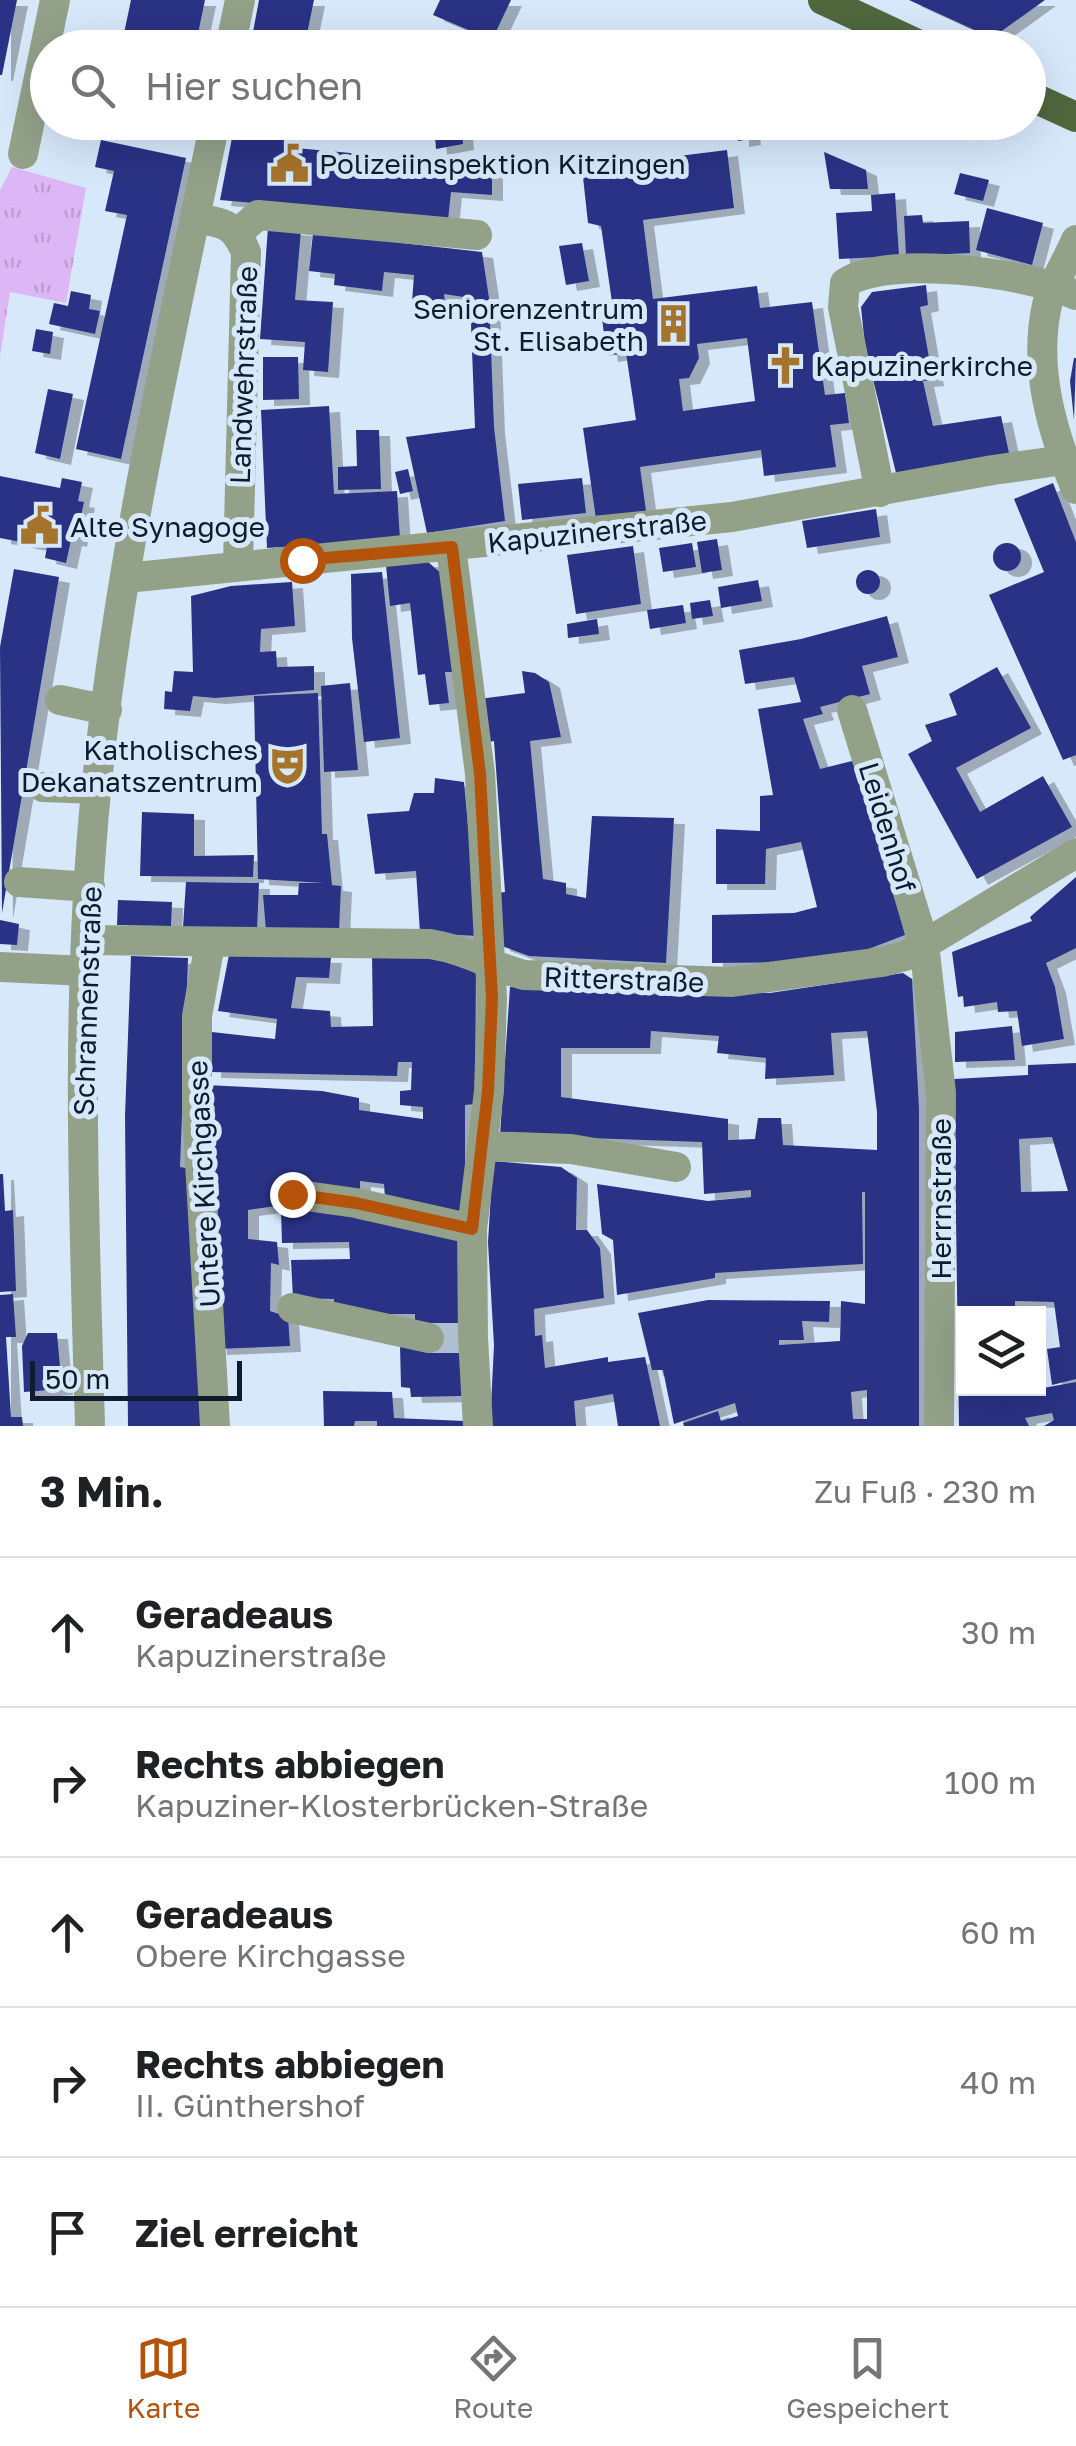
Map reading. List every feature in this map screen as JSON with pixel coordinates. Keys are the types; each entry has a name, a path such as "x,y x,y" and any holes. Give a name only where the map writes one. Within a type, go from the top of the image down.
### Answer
{"main road":[{"path":"823,0 887,30"},
{"path":"1046,103 1076,117"}],"street":[{"path":"50,30 55,0"},
{"path":"234,30 240,0"},
{"path":"23,154 30,127"},
{"path":"126,578 153,419 210,140"},
{"path":"238,233 258,215 477,235"},
{"name":"Landwehrstraße","path":"195,219 220,222 238,233 246,252 238,566"},
{"path":"1069,269 1047,305 1044,369 1050,423 1076,490"},
{"path":"880,492 842,307 846,284 862,272 1069,269"},
{"name":"Kapuzinerstraße","path":"126,578 732,517 1064,460"},
{"path":"452,547 480,774 490,962 490,1054 472,1229 467,1338 478,1426"},
{"name":"Schrannenstraße","path":"90,1426 82,1176 86,940 96,790 126,578"},
{"path":"60,700 107,710"},
{"name":"Leidenhof","path":"852,710 924,944"},
{"path":"43,787 96,790"},
{"name":"Ritterstraße","path":"86,940 430,944 473,953 524,975 732,982 818,974 905,956 1076,854"},
{"path":"19,882 90,887"},
{"name":"Untere Kirchgasse","path":"210,943 197,1016 197,1110 215,1426"},
{"name":"Herrnstraße","path":"924,944 947,1082 939,1426"},
{"path":"0,968 86,972"},
{"path":"482,1146 571,1149 676,1167"},
{"path":"292,1194 356,1203 472,1229"},
{"path":"292,1308 429,1338"}],"green space":[{"path":"12,167 86,188 66,303 10,292 0,356 0,190"}],"building":[{"path":"0,0 17,0 2,75 0,75"},
{"path":"131,0 205,0 199,30 125,30"},
{"path":"259,0 314,0 308,30 253,30"},
{"path":"440,0 511,0 497,30 468,30 433,15"},
{"path":"909,0 1045,0 1003,30 975,30"},
{"path":"101,140 186,158 121,459 76,449 127,215 105,211 114,171 95,167"},
{"path":"232,140 286,140 285,147 492,166 492,195 451,192 448,220 220,200"},
{"path":"435,140 463,140 463,144 436,149"},
{"name":"Seniorenzentrum St. Elisabeth","path":"727,150 734,208 643,220 653,299 757,286 760,308 812,302 825,395 845,393 849,423 830,425 836,467 764,476 761,450 640,467 646,511 596,519 583,428 636,420 626,353 607,356 600,304 612,302 601,226 588,223 582,168","holes":["747,338 755,401 683,411 679,379 689,378 699,358 697,344"]},
{"path":"824,152 866,170 868,189 830,189"},
{"path":"960,173 989,180 983,201 954,194"},
{"path":"895,193 899,256 839,259 836,213 872,211 871,195"},
{"path":"987,208 1043,223 1032,265 976,250"},
{"path":"922,215 923,223 969,221 970,253 906,256 904,216"},
{"path":"268,227 301,230 295,300 333,302 328,372 303,370 305,342 260,339"},
{"path":"313,233 482,252 489,298 494,427 505,521 427,533 406,437 475,428 470,298 444,294 445,304 412,302 414,275 384,272 382,291 334,285 335,274 309,271"},
{"path":"582,243 589,281 566,285 559,246"},
{"path":"926,285 928,305 920,307 933,380 923,381 933,426 1001,416 1009,453 897,477 865,347 861,307 872,292"},
{"path":"71,291 91,295 89,309 100,311 95,334 49,324 54,303 68,306"},
{"path":"36,329 53,332 50,354 32,351"},
{"path":"263,357 298,357 299,399 263,400"},
{"path":"1076,358 1074,420 1070,381"},
{"path":"48,389 73,394 60,459 35,453"},
{"path":"329,406 334,494 397,491 400,539 267,548 261,410"},
{"path":"356,430 379,430 381,489 338,490 338,467 357,466"},
{"path":"408,469 413,491 400,494 395,472"},
{"name":"Alte Synagoge","path":"0,476 60,488 62,478 82,482 78,501 84,502 76,541 71,540 66,563 45,558 47,547 0,538"},
{"path":"582,478 586,513 522,520 518,484"},
{"path":"1053,483 1076,542 1076,755 1063,760 989,595 1044,572 1014,499"},
{"path":"876,509 880,537 807,548 802,521"},
{"path":"717,539 722,570 702,573 697,542"},
{"path":"692,543 696,567 663,572 659,548"},
{"path":"1007,543 1017,547 1021,557 1017,567 1007,571 997,567 993,557 997,547"},
{"path":"633,546 641,604 576,614 567,555"},
{"path":"427,561 444,576 454,672 445,672 449,703 429,705 425,674 418,675 410,603 390,606 386,565"},
{"path":"14,569 59,577 2,913 0,647"},
{"path":"868,570 880,582 868,594 856,582"},
{"path":"382,572 400,738 364,742 352,638 351,574"},
{"path":"758,580 762,601 721,608 718,587"},
{"path":"292,582 295,626 261,629 260,652 276,651 277,667 314,666 314,690 215,698 193,696 190,711 164,709 165,691 172,692 174,671 193,672 191,596 231,586"},
{"path":"710,600 713,616 692,619 690,603"},
{"path":"683,605 686,623 650,629 647,610"},
{"path":"887,616 898,657 862,666 870,694 820,707 823,714 803,719 820,769 856,760 905,935 866,950 806,962 712,963 712,915 794,913 817,907 801,842 766,849 765,884 716,884 716,829 760,831 760,796 773,795 758,709 801,702 794,677 745,684 739,650 801,639"},
{"path":"597,619 599,634 568,638 567,624"},
{"path":"997,667 1031,728 956,768 980,812 1043,776 1072,827 977,879 908,754 932,741 925,725 957,715 949,694"},
{"path":"522,671 535,673 549,682 561,737 530,741 543,879 566,883 566,894 586,898 592,816 674,818 666,963 529,956 499,945 497,893 505,892 494,741 484,743 479,699 525,693"},
{"path":"350,683 358,770 324,772 321,686"},
{"name":"Katholisches Dekanatszentrum","path":"318,693 322,834 327,834 332,885 341,886 339,932 266,931 263,895 298,895 299,883 324,883 258,879 254,696"},
{"path":"435,778 464,782 478,936 420,933 416,871 375,874 367,814 409,811 414,793 434,793"},
{"path":"142,812 194,814 194,856 254,855 253,877 140,876"},
{"path":"1076,877 1076,948 1046,963 1055,987 1064,1039 1022,1046 1017,1011 998,1012 997,1002 964,1007 963,996 958,997 952,952 1032,921 1030,917"},
{"path":"186,882 259,883 257,931 183,927"},
{"path":"118,900 172,902 171,926 117,925"},
{"path":"0,920 19,924 17,945 0,944"},
{"path":"427,953 476,963 475,1104 465,1105 465,1203 461,1218 385,1198 384,1184 360,1181 360,1194 284,1180 283,1205 248,1210 248,1239 277,1242 279,1265 271,1263 270,1311 288,1317 290,1346 216,1349 207,1085 322,1091 359,1098 359,1110 423,1119 423,1107 400,1105 400,1091 411,1090 412,1062 398,1062 397,1076 210,1072 212,1032 275,1039 277,1019 218,1011 229,955 331,957 329,978 296,977 291,1008 330,1011 331,1027 373,1026 372,955"},
{"path":"131,956 188,958 180,1167 192,1169 201,1426 128,1426 125,1116"},
{"path":"903,973 912,979 919,1108 919,1426 684,1426 683,1423 718,1411 721,1421 738,1416 735,1403 674,1424 663,1370 652,1370 638,1313 708,1300 830,1301 829,1322 802,1321 804,1340 779,1340 779,1345 840,1341 841,1301 865,1304 865,1192 863,1264 715,1273 715,1278 617,1295 613,1240 602,1234 597,1184 708,1201 751,1197 751,1190 704,1194 702,1142 500,1135 510,987 770,993","holes":["651,1031 719,1036 717,1053 766,1058 765,1079 834,1075 831,1033 867,1031 877,1112 877,1150 783,1145 781,1118 758,1118 755,1139 728,1140 728,1119 561,1097 561,1048 650,1048","867,1390 867,1419 853,1419 851,1392"]},
{"path":"1012,1026 1015,1060 955,1062 955,1032"},
{"path":"1076,1063 1076,1379 1052,1385 1047,1349 1060,1347 1054,1302 957,1306 954,1079 1028,1075 1028,1065","holes":["1052,1137 1068,1191 1021,1192 1019,1139"]},
{"path":"493,1161 561,1167 577,1178 576,1230 587,1230 600,1248 604,1298 534,1309 535,1336 542,1335 545,1368 608,1357 608,1362 645,1357 660,1426 618,1426 613,1394 574,1401 576,1426 490,1426 494,1345 488,1242"},
{"path":"0,1174 5,1211 13,1210 16,1291 0,1292"},
{"path":"329,1206 461,1239 462,1396 411,1397 410,1388 401,1387 400,1345 415,1324 415,1314 334,1314 334,1299 293,1298 291,1260 350,1259 349,1242 282,1243 281,1210"},
{"path":"13,1294 16,1337 6,1337 11,1417 22,1417 23,1426 0,1426 0,1295"},
{"path":"28,1333 57,1333 62,1389 24,1392 22,1346"},
{"path":"1076,1382 1076,1426 1044,1426 1054,1420 1052,1413 1025,1418 1029,1426 959,1426 959,1396 1046,1396 1046,1388"},
{"path":"323,1391 392,1392 394,1418 465,1421 465,1426 377,1426 377,1421 355,1421 354,1426 324,1426"}],"tunnel":[{"path":"429,1338 461,1338"}],"place":[{"name":"Polizeiinspektion Kitzingen","path":"289,163"},
{"name":"Seniorenzentrum St. Elisabeth","path":"674,324"},
{"name":"Kapuzinerkirche","path":"785,365"},
{"name":"Alte Synagoge","path":"40,526"},
{"name":"Katholisches Dekanatszentrum","path":"288,765"}],"route":[{"path":"292,1194 356,1203 472,1229 488,1091 492,998 480,774 452,547 302,560"}]}
